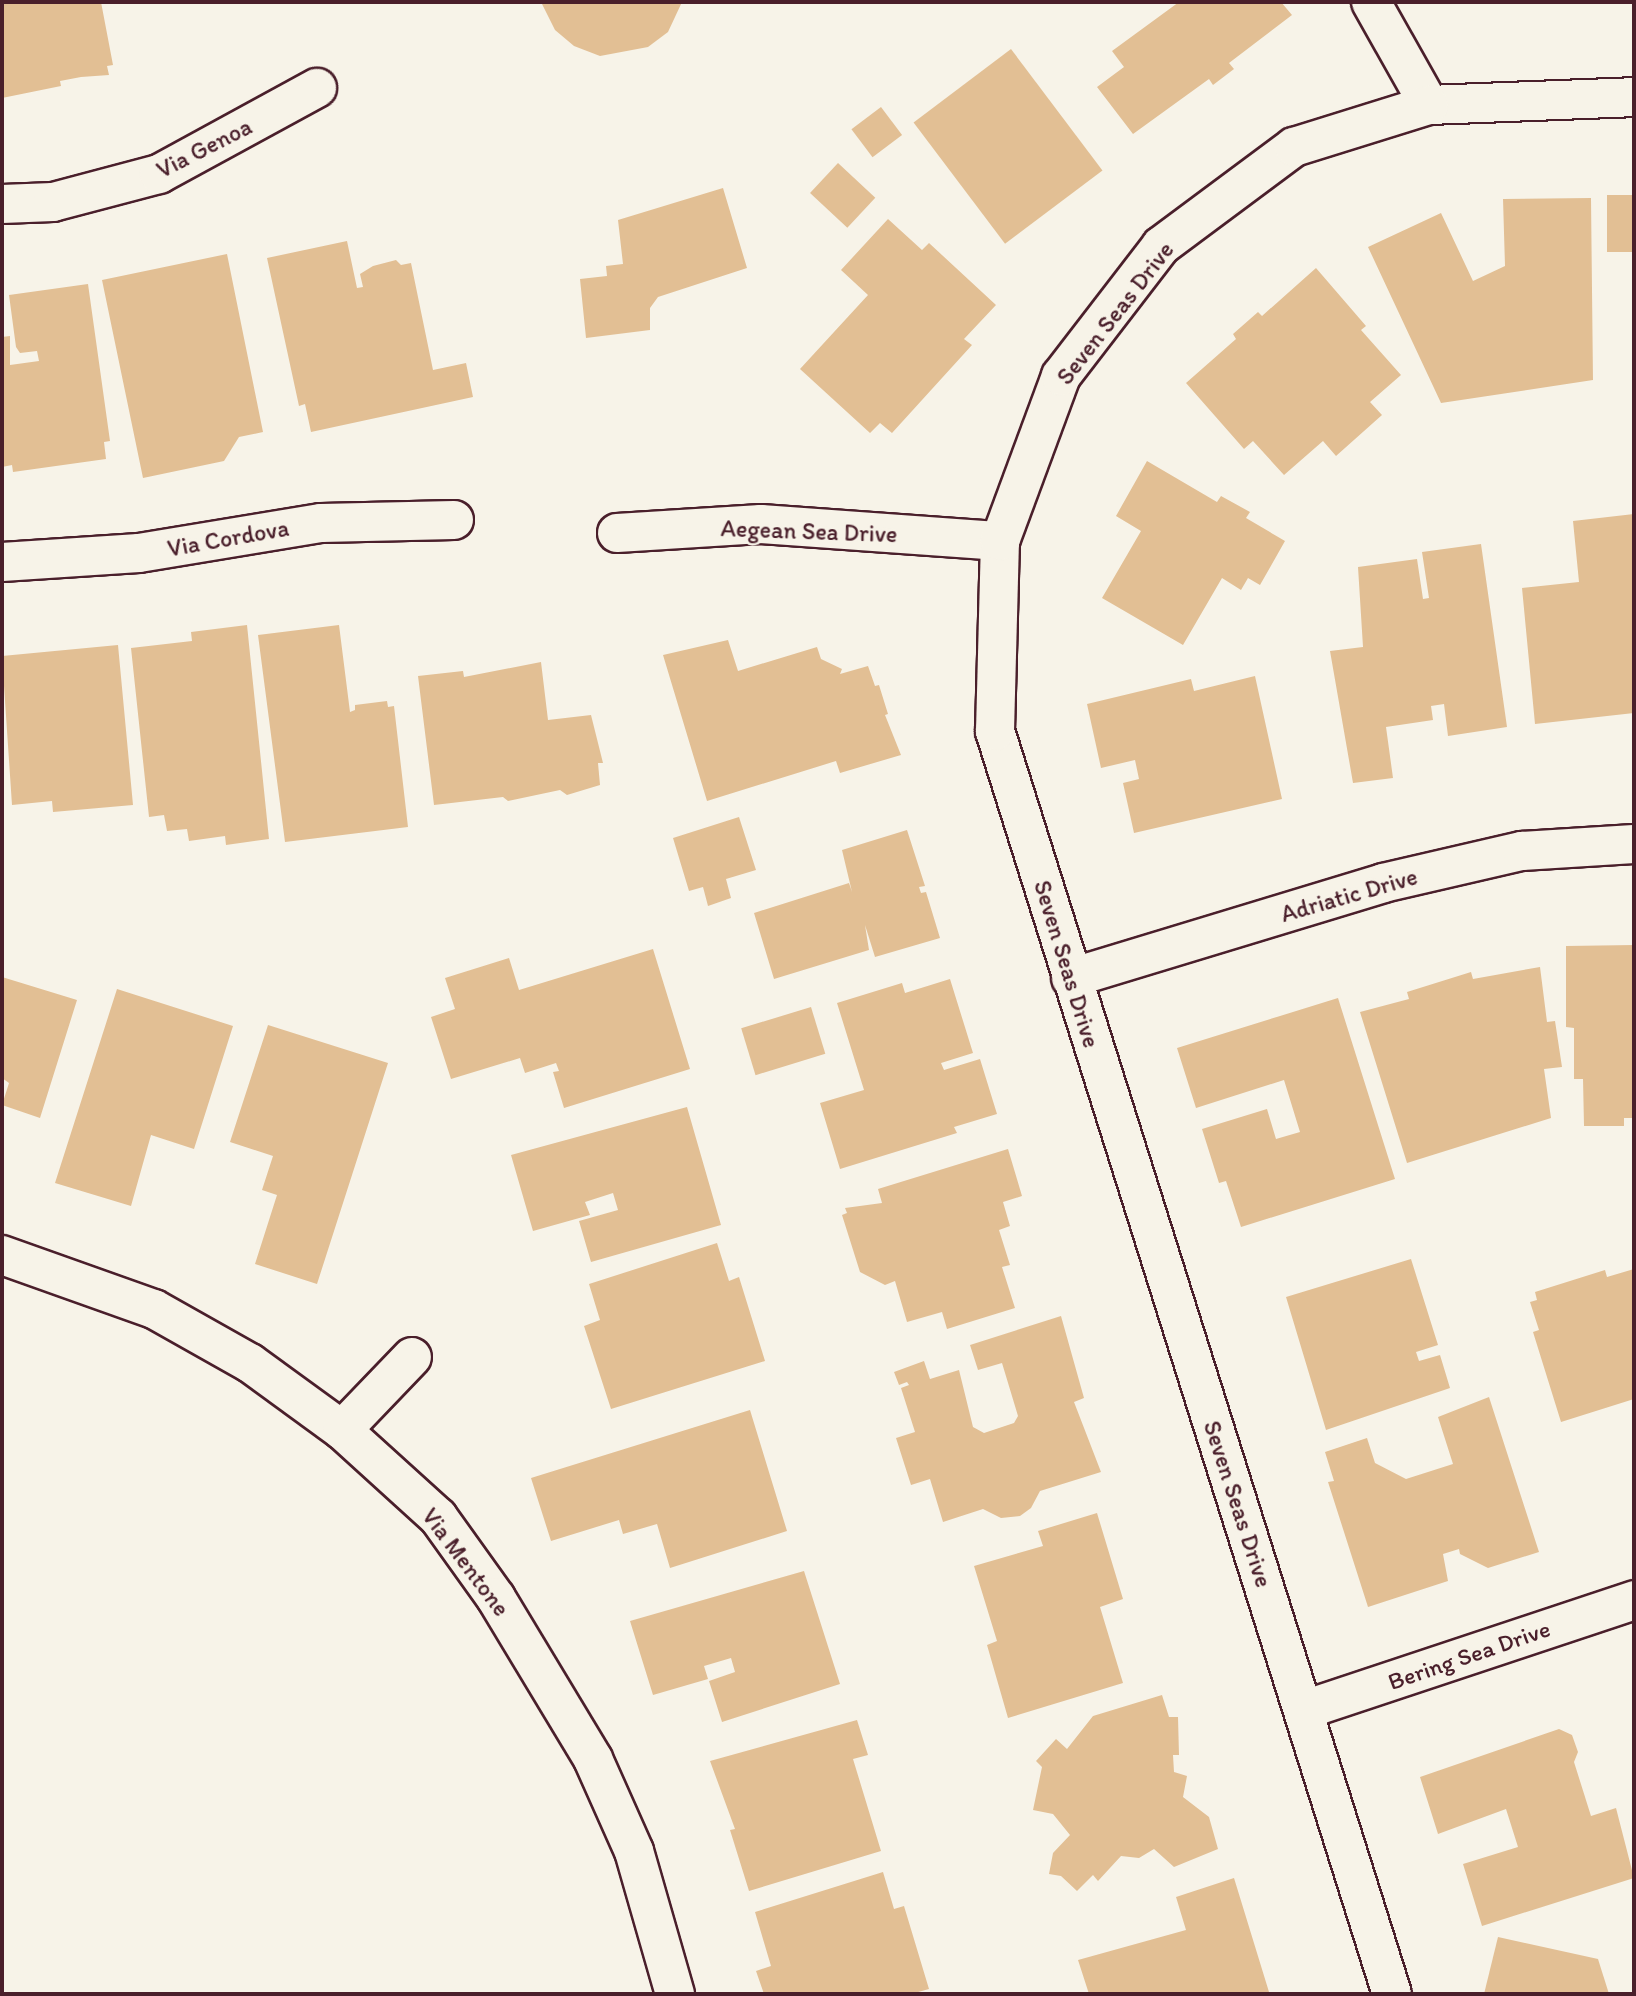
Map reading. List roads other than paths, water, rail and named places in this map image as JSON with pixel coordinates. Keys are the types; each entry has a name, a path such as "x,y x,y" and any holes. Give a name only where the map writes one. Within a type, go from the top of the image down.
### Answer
{"street":[{"path":"1371,2 1429,105"},
{"name":"Via Genoa","path":"2,204 53,202 159,174 317,88"},
{"name":"Seven Seas Drive","path":"1392,1994 995,731 1000,541 1061,376 1161,246 1294,147 1429,105 1634,97"},
{"name":"Via Cordova","path":"2,562 139,554 321,523 454,520"},
{"name":"Aegean Sea Drive","path":"617,533 761,524 1000,541"},
{"name":"Adriatic Drive","path":"1071,978 1383,883 1522,851 1634,844"},
{"name":"Via Mentone","path":"2,1255 154,1309 250,1363 342,1430 438,1517 546,1677 593,1759 634,1851 675,1994"},
{"path":"342,1430 412,1357"},
{"name":"Bering Sea Drive","path":"1304,1710 1634,1600"}]}
